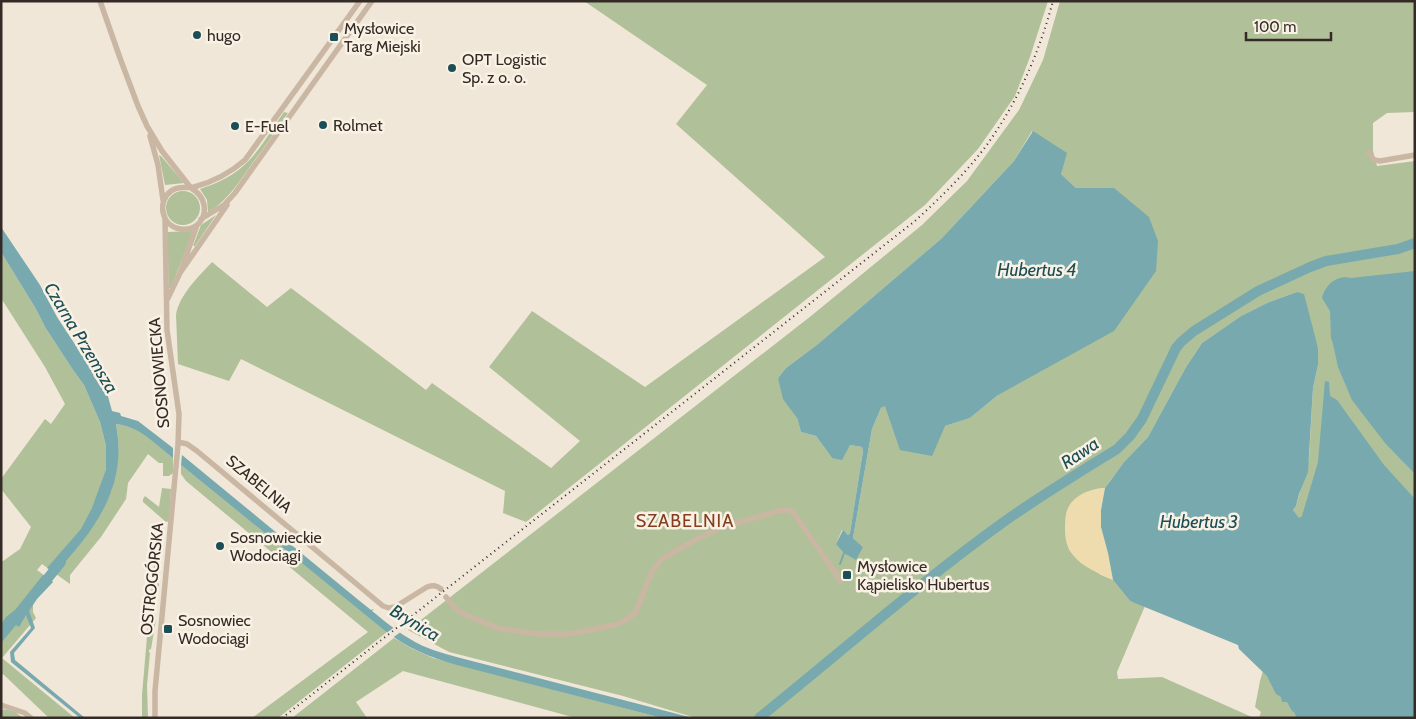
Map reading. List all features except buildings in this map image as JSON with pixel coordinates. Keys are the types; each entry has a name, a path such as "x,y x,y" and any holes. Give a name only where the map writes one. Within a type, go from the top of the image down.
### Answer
{"street":[{"name":"SOSNOWIECKA","path":"100,1 147,126 158,165 164,201 162,212 165,219 167,330 179,414 178,444"},
{"path":"164,201 170,192 175,189 191,188 225,175 245,160 360,1"},
{"path":"180,273 372,1"},
{"path":"310,70 319,76"},
{"name":"SOSNOWIECKA","path":"147,126 162,151 191,188 202,197 205,210 202,220 197,225 180,273 166,302"},
{"path":"1369,153 1374,160 1380,161 1415,155"},
{"path":"202,220 224,205 235,193"},
{"path":"165,219 169,224 180,229 197,225"},
{"name":"OSTROGÓRSKA","path":"155,718 155,691 178,444"},
{"name":"SZABELNIA","path":"178,444 186,444 198,451 383,606 395,607 432,585 441,589"},
{"path":"446,597 456,609 464,614 496,628 537,634 568,634 615,625 626,620 636,612 652,571 662,559 720,528 782,510 790,510 795,515 840,581"},
{"path":"1,705 25,713 31,718"}],"green space":[{"path":"584,1 1048,1 1015,96 978,149 925,205 526,522 503,513 505,491 241,359 229,381 178,364 176,315 178,308 190,286 212,262 267,307 291,288 426,390 432,383 551,468 580,441 489,367 532,311 645,387 825,257 676,124 707,85"},
{"path":"1060,1 1415,1 1415,112 1387,113 1373,123 1373,151 1377,166 1415,161 1415,240 1394,247 1330,258 1301,267 1260,288 1195,328 1175,347 1142,414 1130,433 1114,449 1004,519 861,631 755,718 696,718 623,696 449,652 408,630 811,316 922,225 967,181 1019,110 1043,60","holes":["1032,131 1061,174 1076,188 1114,188 998,395 970,418 945,426 885,405 881,408 872,429 853,538 863,547 836,544 842,530 848,535 850,533 863,451 862,447 850,445 832,458 816,436 801,432 797,418 778,378 786,368 818,344 942,238 1014,161"]},
{"path":"284,112 288,113 239,182 222,202 208,212 207,200 200,189 222,180 242,167 259,148"},
{"path":"159,155 161,156 184,183 165,185"},
{"path":"183,191 195,196 200,208 195,220 183,225 171,220 166,208 171,196"},
{"path":"216,215 195,246 193,246 201,225"},
{"path":"193,231 171,288 169,288 167,232"},
{"path":"1415,245 1415,718 1259,718 1261,712 1255,707 1260,681 1296,556 1302,516 1299,519 1293,510 1296,506 1309,459 1313,388 1318,365 1318,348 1297,292 1269,302 1241,316 1202,343 1186,367 1148,437 1124,462 1105,488 1101,488 1099,574 1113,580 1130,601 1145,606 1117,672 1118,679 1162,677 1254,718 761,718 909,596 1000,526 1127,442 1135,433 1150,407 1177,350 1195,331 1259,292 1306,270 1328,263 1403,250"},
{"path":"1,252 45,327 84,385 100,422 106,446 106,469 98,493 111,492 118,458 116,424 133,428 140,432 173,458 173,473 169,476 163,476 163,463 159,463 148,454 128,483 126,499 101,537 70,575 70,584 42,564 37,570 53,582 33,600 33,612 36,618 2,658 75,718 49,718 3,674 1,676 1,561 20,549 31,527 1,489 1,479 45,419 51,424 65,404 45,367 1,298"},
{"path":"181,465 387,632 278,718 252,718 368,632 186,481 181,474"},
{"path":"162,488 171,489 169,521 166,522 143,502 145,496 159,507"},
{"path":"158,531 162,532 158,556 160,574 156,580 159,584 159,592 151,593"},
{"path":"149,613 154,613 156,620 151,649 149,650 148,718 142,718 142,695"},
{"path":"394,638 433,658 662,718 576,718 403,671 356,702 367,718 292,718"},
{"path":"1,709 14,711 23,718 1,718"}],"sand":[{"path":"1105,488 1101,510 1101,527 1113,580 1081,563 1069,550 1065,533 1066,514 1071,503 1087,492"}],"water":[{"name":"Hubertus 4","path":"1033,131 1067,153 1061,174 1076,188 1114,188 1149,217 1158,241 1156,271 1114,331 998,395 970,418 945,426 932,456 900,450 885,406 881,408 872,429 853,538 863,547 856,560 844,553 836,544 843,530 848,535 850,533 863,451 862,447 850,445 842,460 832,458 816,436 801,432 797,418 783,399 778,378 786,368 818,344 942,238 1014,161"},
{"path":"1,227 40,285 57,317 107,393 112,411 138,421 173,448 173,458 140,432 133,428 116,424 117,468 113,487 95,524 70,557 55,573 47,568 81,529 92,508 106,469 106,446 100,422 84,385 45,327 1,252"},
{"path":"1415,271 1415,474 1385,443 1352,400 1338,367 1331,338 1330,311 1322,298 1326,289 1336,279"},
{"name":"Hubertus 3","path":"1297,292 1304,294 1318,348 1318,365 1313,388 1308,472 1293,510 1299,518 1302,516 1318,462 1325,381 1329,382 1330,396 1337,400 1384,465 1415,499 1415,718 1297,718 1287,702 1282,702 1281,697 1276,694 1267,676 1239,649 1238,645 1130,601 1113,580 1101,527 1101,510 1105,488 1124,462 1148,437 1186,367 1202,343 1241,316 1269,302"},
{"path":"182,455 356,598 371,610 374,609 372,611 378,616 396,630 423,646 457,657 693,718 662,718 457,665 410,647 384,630 181,465"},
{"path":"43,575 53,582 29,611 35,628 14,653 15,660 85,718 80,718 11,662 10,652 31,628 26,615 19,627 16,625 1,643 1,625"}],"pier":[{"path":"396,626 402,631 391,639 385,634"}],"waterway":[{"name":"Rawa","path":"759,718 973,544 1033,502 1117,449 1130,436 1142,419 1176,348 1194,331 1258,291 1310,267 1326,261 1398,249 1415,243"},
{"path":"840,564 844,553"},
{"name":"Czarna Przemsza","path":"39,589 61,562"}],"railway":[{"path":"282,718 915,221 970,166 986,146 1008,112 1034,58 1053,1"}],"place":[{"name":"hugo","path":"197,35"},
{"name":"Mysłowice Targ Miejski","path":"334,37"},
{"name":"OPT Logistic Sp. z o. o.","path":"452,68"},
{"name":"Rolmet","path":"323,125"},
{"name":"E-Fuel","path":"235,126"},
{"name":"Sosnowieckie Wodociągi","path":"220,546"},
{"name":"Mysłowice Kąpielisko Hubertus","path":"847,575"},
{"name":"Sosnowiec Wodociągi","path":"168,629"}],"district":[{"name":"SZABELNIA","path":"685,521"}],"water label":[{"name":"Brynica","path":"415,623"}]}
